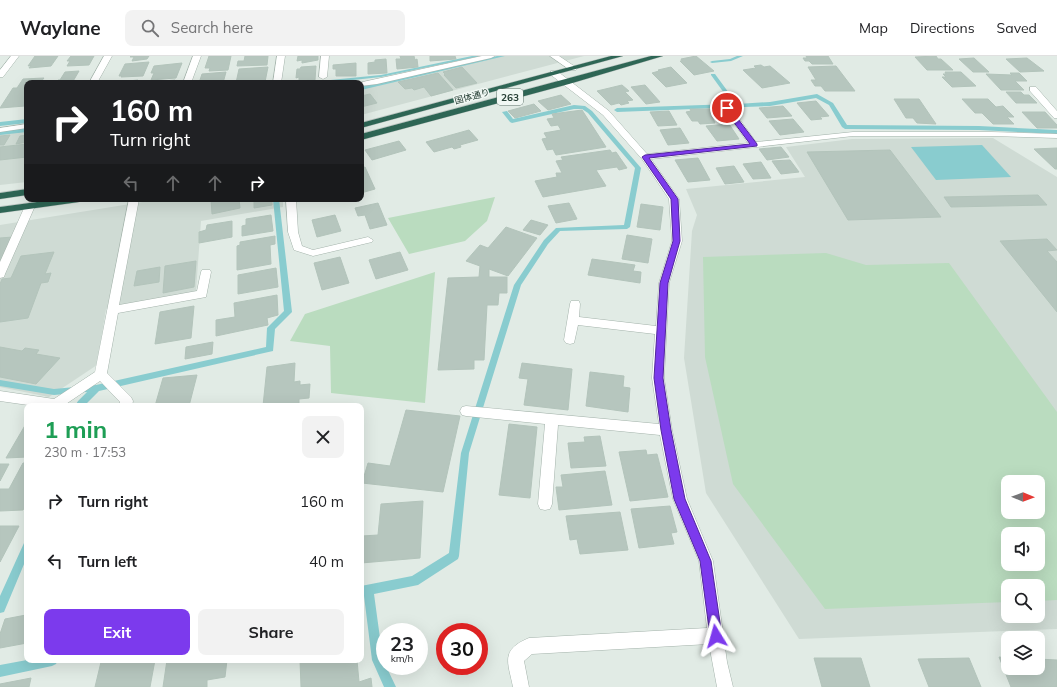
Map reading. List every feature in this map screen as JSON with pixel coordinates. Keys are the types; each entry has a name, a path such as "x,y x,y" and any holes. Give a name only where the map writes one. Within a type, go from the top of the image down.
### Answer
{"highway":[{"name":"国体通り","path":"364,125 619,56"},
{"name":"国体通り","path":"364,136 659,56"},
{"path":"0,196 24,192"},
{"path":"0,210 58,202"}],"street":[{"path":"0,75 15,56"},
{"path":"95,80 108,56"},
{"path":"188,80 197,56"},
{"path":"277,80 281,56"},
{"path":"323,77 325,56"},
{"path":"364,84 491,56"},
{"path":"554,56 573,68"},
{"path":"554,73 606,113 645,157 674,199 677,241 664,283 658,378 666,430 680,499 706,561 719,662 725,687"},
{"path":"1033,89 1057,116"},
{"path":"727,108 754,145"},
{"path":"0,130 24,126"},
{"path":"645,157 853,134 991,134 1057,136"},
{"path":"127,403 127,401 109,382 114,310 133,202"},
{"path":"291,202 293,232 298,248 313,253 368,240"},
{"path":"0,274 30,206"},
{"path":"114,310 202,294 206,272"},
{"path":"570,340 575,304"},
{"path":"573,320 661,331"},
{"path":"58,403 88,383 109,382"},
{"path":"2,400 42,403"},
{"path":"466,411 666,430"},
{"path":"545,504 552,419"},
{"path":"521,687 516,658 529,646 716,636"}],"shaded area":[{"path":"502,56 584,56 364,114 364,86"},
{"path":"24,127 24,182 0,185 0,131"},
{"path":"993,138 1057,177 1057,629 799,639 706,493 684,358 692,231 697,215 686,189 805,177 786,147 852,139"},
{"path":"142,202 283,202 283,207 201,221 196,291 106,309 97,365 49,397 0,387 0,225"}],"green space":[{"path":"495,197 487,221 465,241 409,254 388,218"},
{"path":"826,253 866,265 949,263 1057,412 1057,600 1045,601 1045,579 1001,579 1001,602 825,609 733,484 705,357 703,257"},
{"path":"435,272 425,403 331,393 330,346 290,341 305,314"}],"water":[{"path":"982,145 1011,177 936,180 911,147"}],"building":[{"path":"35,56 58,56 51,66 29,68 31,65 28,66"},
{"path":"71,56 94,56 89,65 67,66 70,61 67,61"},
{"path":"149,56 147,59 132,61 134,57 130,57"},
{"path":"209,56 231,56 228,70 209,71 210,68 205,68"},
{"path":"245,56 268,56 267,65 237,66 238,61 244,61"},
{"path":"298,56 318,56 318,60 302,63 302,60 297,61"},
{"path":"400,56 414,56 415,60 417,59 418,67 397,69 396,59 401,59"},
{"path":"430,56 455,56 456,59 430,61"},
{"path":"696,56 714,71 694,75 680,61 682,61 681,59"},
{"path":"806,56 828,56 833,64 812,64 809,61 805,61 803,58 807,58"},
{"path":"936,56 953,70 927,70 915,57"},
{"path":"974,58 989,72 973,72 959,59"},
{"path":"1027,58 1044,71 1020,72 1006,59"},
{"path":"386,59 387,73 368,74 368,63 375,62 375,60"},
{"path":"149,62 143,76 119,76 125,64"},
{"path":"182,63 176,78 151,80 154,73 151,73 154,66"},
{"path":"356,63 356,76 336,76 336,69 333,69 333,65"},
{"path":"761,65 764,67 770,66 790,83 762,88 743,70 756,68 754,66"},
{"path":"316,66 315,80 299,80 299,77 296,78 297,69 300,69 301,67"},
{"path":"836,66 855,91 825,91 821,86 815,86 811,80 816,80 808,67"},
{"path":"268,67 265,80 237,80 239,69"},
{"path":"462,67 477,83 456,88 444,75 445,74 443,72"},
{"path":"671,67 687,83 666,87 652,73"},
{"path":"79,71 74,80 60,80 65,72"},
{"path":"226,72 224,80 200,80 202,74"},
{"path":"945,72 961,72 976,86 952,87 942,77 946,77 943,74 946,74"},
{"path":"438,73 453,90 431,96 424,87 414,90 412,88 405,89 398,82"},
{"path":"1010,73 1019,73 1027,81 1015,81 1024,90 1001,90 986,74 1012,75"},
{"path":"44,78 42,80 24,80 24,106 0,108 13,88 17,88 23,79"},
{"path":"622,85 629,91 625,92 633,100 627,101 629,103 611,105 597,91"},
{"path":"645,85 660,102 646,104 631,87"},
{"path":"1006,92 1021,92 1024,95 1029,95 1037,103 1016,103"},
{"path":"370,94 377,103 364,106 364,95"},
{"path":"561,95 571,104 548,110 538,101"},
{"path":"894,99 919,99 936,124 917,123 913,118 906,118"},
{"path":"962,99 988,99 996,107 1003,106 1014,117 1007,117 1014,124 993,124 982,113 975,113"},
{"path":"816,101 829,116 820,117 822,119 811,120 797,103"},
{"path":"534,104 541,111 515,118 508,111"},
{"path":"783,106 792,116 767,118 759,108"},
{"path":"690,109 712,109 717,116 712,117 715,123 700,124 698,121 692,121 686,112 691,111"},
{"path":"582,110 606,147 556,155 553,149 547,150 542,139 547,138 544,133 561,130 558,125 551,126 547,119 554,118 552,114"},
{"path":"669,111 677,125 658,126 650,112"},
{"path":"1022,112 1045,112 1057,125 1057,128 1037,128"},
{"path":"793,119 804,132 780,135 769,121"},
{"path":"729,124 739,139 717,141 706,126"},
{"path":"680,128 689,143 668,145 660,130"},
{"path":"469,130 478,140 460,145 461,147 454,149 452,147 434,152 426,142"},
{"path":"10,135 4,145 0,145 0,136"},
{"path":"24,135 24,143 16,144 20,136"},
{"path":"399,141 406,150 372,160 365,150"},
{"path":"24,144 24,157 0,160 0,147"},
{"path":"781,147 789,157 767,160 759,149"},
{"path":"1057,148 1057,169 1055,169 1034,149"},
{"path":"610,150 612,153 616,152 627,168 619,170 617,167 596,170 606,186 543,197 535,181 557,177 556,173 562,173 556,161 563,160 561,157"},
{"path":"890,150 941,217 848,220 807,152"},
{"path":"698,158 710,180 688,182 675,160"},
{"path":"790,160 799,172 781,174 772,161"},
{"path":"761,162 771,178 753,179 743,164"},
{"path":"734,166 744,182 725,184 716,168"},
{"path":"364,167 375,189 364,192"},
{"path":"1038,195 1047,205 951,207 944,197"},
{"path":"211,202 239,202 240,208 212,214"},
{"path":"254,202 272,202 272,205 254,208"},
{"path":"378,203 387,225 370,229 365,215 358,216 355,208"},
{"path":"569,203 577,219 556,223 548,206"},
{"path":"641,204 663,207 660,230 637,227"},
{"path":"271,215 273,231 242,236 242,226 246,225 246,219"},
{"path":"335,215 341,231 317,237 312,220"},
{"path":"531,220 548,225 540,235 523,230"},
{"path":"232,221 232,237 199,243 199,232 206,230 207,225"},
{"path":"506,227 537,238 508,276 489,269 489,277 507,277 507,293 499,293 498,305 487,305 484,360 474,360 474,369 438,370 448,278 479,277 480,266 466,261 480,245 488,248"},
{"path":"627,235 652,239 648,263 622,259"},
{"path":"275,236 275,244 270,245 271,264 237,270 237,246 240,245 240,242"},
{"path":"13,237 0,264 0,238"},
{"path":"1047,239 1057,250 1047,251 1057,262 1057,312 1000,241"},
{"path":"54,252 45,274 51,273 48,282 41,283 28,318 0,322 0,284 2,279 11,278 21,256"},
{"path":"400,252 408,270 376,279 369,260"},
{"path":"340,257 349,283 322,290 314,263"},
{"path":"592,259 635,265 633,271 641,272 640,283 588,275"},
{"path":"196,261 194,287 163,293 165,266"},
{"path":"160,267 159,282 134,286 137,271"},
{"path":"276,268 278,287 238,294 238,275"},
{"path":"277,295 278,315 267,318 268,325 216,336 216,320 235,317 234,303"},
{"path":"194,306 191,338 155,344 160,312"},
{"path":"213,342 212,354 185,359 186,347"},
{"path":"0,347 22,351 25,348 39,350 36,354 60,358 36,384 0,377"},
{"path":"295,363 294,382 300,381 300,385 310,384 309,398 299,399 299,403 263,403 267,367"},
{"path":"522,363 572,369 568,410 524,405 528,379 519,378"},
{"path":"590,372 624,376 623,387 630,388 628,412 586,406"},
{"path":"197,375 190,403 156,403 163,378"},
{"path":"406,410 460,416 443,492 364,483 364,476 368,463 390,466"},
{"path":"509,424 537,427 530,498 499,495"},
{"path":"24,427 24,457 6,458"},
{"path":"600,436 606,466 571,468 568,443 585,442 584,437"},
{"path":"646,450 647,455 657,454 668,497 630,501 619,452"},
{"path":"24,463 23,510 0,511 0,489 9,489"},
{"path":"0,464 9,464 0,481"},
{"path":"605,471 612,505 559,510 556,487 563,487 561,475"},
{"path":"423,501 420,558 364,563 364,536 378,535 381,504"},
{"path":"670,506 677,532 671,533 674,544 639,548 631,509"},
{"path":"620,512 628,550 580,554 577,539 570,540 566,516"},
{"path":"0,526 19,526 0,562"},
{"path":"24,615 24,644 0,648 0,634 5,619"},
{"path":"814,658 861,658 870,687 822,687"},
{"path":"969,658 981,687 929,687 918,659"},
{"path":"1045,659 1057,660 1057,687 1011,687 1006,675 1045,675"},
{"path":"101,663 154,663 150,687 95,687"},
{"path":"167,663 227,663 225,677 207,680 207,687 163,687"},
{"path":"300,663 357,663 359,682 371,678 372,687 301,687"},
{"path":"31,678 29,687 0,687 0,684"}],"waterway":[{"path":"340,80 381,76 479,56"},
{"path":"364,87 503,56"},
{"path":"712,62 731,60 741,56"},
{"path":"713,75 735,105"},
{"path":"617,110 770,104 817,96 831,104 845,127 979,128 1057,132"},
{"path":"364,590 414,581 454,556 465,453 518,285 546,242 558,229 627,227 638,168 590,112 583,107 574,107 512,121 505,112"},
{"path":"0,124 24,121"},
{"path":"0,133 24,130"},
{"path":"96,388 270,349 271,328 288,312 276,202"},
{"path":"0,383 54,392 96,388"},
{"path":"81,403 96,388"},
{"path":"0,608 24,553"},
{"path":"368,590 378,660 390,687"},
{"path":"0,671 38,663"}],"route":[{"path":"716,636 706,561 680,499 666,430 658,378 664,283 677,241 674,199 645,157 754,145 727,108"}]}
